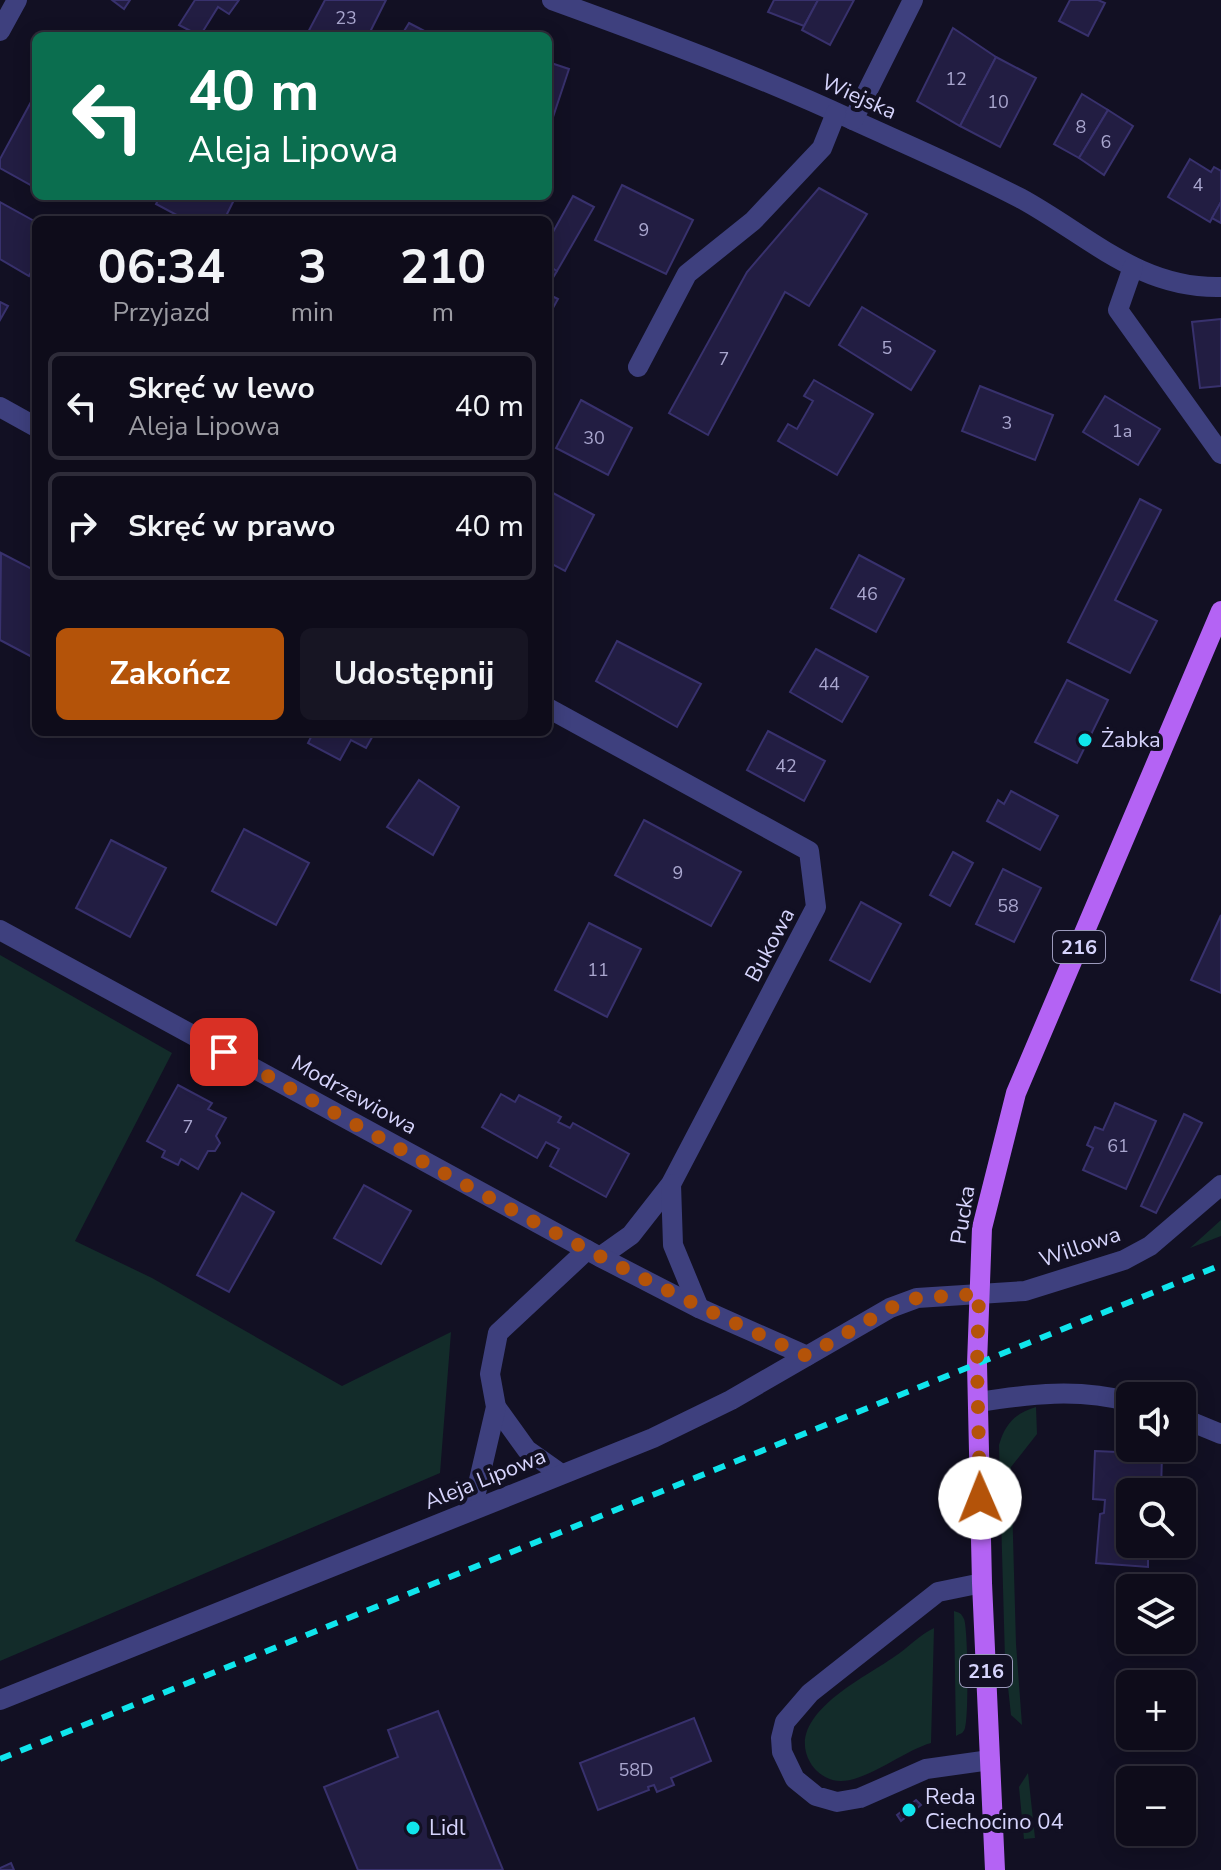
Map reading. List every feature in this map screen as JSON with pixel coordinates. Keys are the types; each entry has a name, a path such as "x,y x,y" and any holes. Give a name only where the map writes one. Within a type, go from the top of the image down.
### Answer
{"main road":[{"name":"Pucka","path":"995,1870 982,1583 978,1402 982,1228 1016,1093 1221,611"}],"street":[{"path":"0,31 17,0"},
{"name":"Wiejska","path":"552,0 694,52 845,116 1021,199 1159,280 1221,287"},
{"path":"638,367 687,274 753,221 822,148 845,116 913,0"},
{"path":"1133,267 1118,310 1221,454"},
{"path":"0,407 32,425"},
{"name":"Bukowa","path":"496,1407 490,1374 498,1333 594,1254 631,1235 671,1184 816,907 809,851 552,710"},
{"name":"Modrzewiowa","path":"0,930 594,1254 699,1308 807,1356"},
{"path":"671,1184 673,1245 699,1308"},
{"name":"Willowa","path":"979,1294 1025,1291 1124,1260 1150,1246 1221,1185"},
{"name":"Aleja Lipowa","path":"0,1700 653,1438 731,1400 890,1308 917,1298 979,1294"},
{"path":"978,1402 1057,1392 1116,1398"},
{"path":"496,1407 527,1450 561,1474"},
{"path":"472,1510 496,1407"},
{"path":"1196,1424 1221,1434"},
{"path":"982,1583 938,1592 810,1693 785,1722 781,1738 782,1752 795,1779 816,1796 837,1802 860,1798 926,1769 990,1760"}],"green space":[{"path":"0,955 172,1053 75,1241 152,1278 342,1386 451,1332 440,1473 0,1661"},
{"path":"1221,1220 1221,1236 1190,1248"},
{"path":"1036,1407 1037,1434 1011,1467 1016,1644 1022,1725 1011,1715 1005,1659 999,1445 1012,1420"},
{"path":"954,1611 964,1619 968,1673 965,1728 956,1736"},
{"path":"934,1628 931,1743 850,1780 835,1781 819,1772 812,1766 805,1745 808,1729 817,1714 847,1687"},
{"path":"1028,1773 1035,1838 1024,1839 1019,1787"}],"building":[{"path":"112,0 130,0 124,9"},
{"path":"195,0 239,0 229,14 218,7 202,32 192,32 179,25"},
{"path":"325,0 386,0 370,32 308,32"},
{"path":"774,0 818,0 804,26 768,12"},
{"path":"818,0 854,0 830,45 802,30"},
{"path":"1070,0 1105,3 1088,36 1059,21"},
{"path":"409,23 426,32 403,32"},
{"path":"953,28 996,57 960,126 917,101"},
{"path":"996,57 1036,78 1000,147 960,126"},
{"path":"552,63 569,69 552,120"},
{"path":"1082,94 1108,110 1079,158 1054,144"},
{"path":"31,102 32,186 0,168 0,159"},
{"path":"1108,110 1133,126 1104,175 1079,158"},
{"path":"1190,159 1211,172 1214,167 1221,171 1221,202 1210,222 1168,197"},
{"path":"622,185 693,220 666,274 595,240"},
{"path":"819,188 867,214 809,306 785,292 708,435 669,413 747,272"},
{"path":"573,196 594,207 557,271 552,268 552,234"},
{"path":"158,200 234,200 226,216 178,216 156,204"},
{"path":"0,202 32,220 32,270 29,276 0,259"},
{"path":"1221,202 1221,223 1212,218"},
{"path":"552,296 558,299 552,310"},
{"path":"0,302 8,306 0,320"},
{"path":"862,307 935,351 911,390 839,345"},
{"path":"1221,319 1221,386 1200,388 1192,322"},
{"path":"814,380 873,414 837,475 778,441 788,424 797,429 813,401 804,396"},
{"path":"980,386 1053,415 1035,460 962,431"},
{"path":"1105,396 1160,429 1138,465 1083,432"},
{"path":"581,400 632,428 608,475 556,448"},
{"path":"552,495 594,515 565,571 552,564"},
{"path":"1140,499 1161,510 1115,600 1157,621 1130,673 1068,642"},
{"path":"1,553 32,569 32,657 0,640"},
{"path":"859,555 904,579 876,632 831,608"},
{"path":"617,641 701,684 677,727 596,681"},
{"path":"816,649 868,677 842,722 790,692"},
{"path":"1067,680 1108,700 1077,763 1035,742"},
{"path":"768,731 825,761 804,801 747,770"},
{"path":"312,736 373,736 366,748 351,740 340,760 308,743"},
{"path":"419,780 459,807 433,855 387,827"},
{"path":"1011,791 1058,816 1040,850 987,821 998,800 1004,804"},
{"path":"644,820 741,872 711,926 615,875"},
{"path":"244,829 309,863 276,925 212,891"},
{"path":"111,840 166,868 130,937 76,908"},
{"path":"953,852 973,863 950,906 930,895"},
{"path":"1003,869 1041,888 1014,942 976,924"},
{"path":"861,902 901,924 870,982 830,960"},
{"path":"1221,915 1221,993 1191,980"},
{"path":"589,923 641,949 607,1017 555,990"},
{"path":"178,1085 212,1103 208,1109 226,1118 216,1136 220,1143 215,1151 208,1151 198,1169 181,1159 178,1165 162,1157 165,1151 147,1141"},
{"path":"501,1094 515,1102 519,1095 561,1117 558,1122 570,1128 573,1123 629,1154 606,1197 550,1166 559,1149 546,1142 537,1158 482,1127"},
{"path":"1115,1103 1156,1121 1126,1189 1083,1170 1093,1148 1087,1145 1095,1127 1103,1130"},
{"path":"1184,1114 1202,1123 1156,1213 1141,1206"},
{"path":"364,1185 411,1211 381,1264 334,1238"},
{"path":"242,1193 274,1212 229,1292 197,1275"},
{"path":"1095,1451 1116,1452 1116,1462 1162,1462 1161,1478 1116,1478 1116,1558 1148,1558 1148,1567 1096,1563 1100,1514 1104,1513 1105,1500 1093,1499"},
{"name":"Lidl","path":"438,1711 503,1870 358,1870 324,1787 398,1757 388,1730"},
{"path":"694,1718 711,1761 671,1778 674,1785 657,1792 654,1785 648,1787 649,1790 598,1810 580,1763"},
{"name":"Reda Ciechocino 04","path":"916,1800 921,1805 901,1821 897,1815"},
{"path":"11,1863 14,1870 0,1870 0,1868"}],"railway":[{"path":"0,1759 1221,1265"}],"place":[{"name":"Żabka","path":"1085,740"},
{"name":"Reda Ciechocino 04","path":"909,1810"},
{"name":"Lidl","path":"413,1828"}],"route":[{"path":"224,1052 600,1257 699,1308 807,1356 890,1308 917,1298 979,1294 980,1498"}]}
